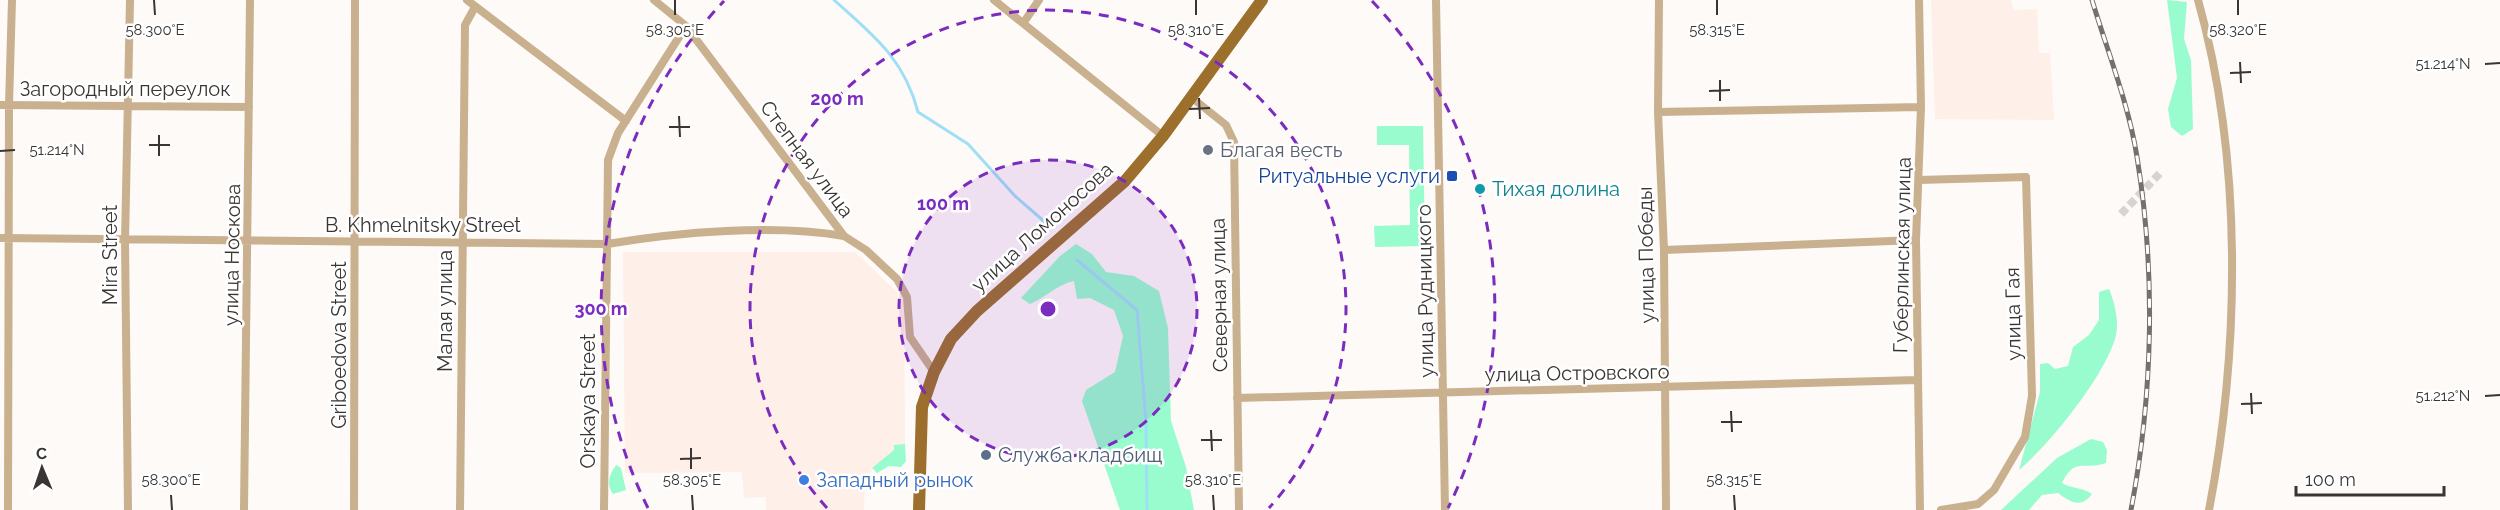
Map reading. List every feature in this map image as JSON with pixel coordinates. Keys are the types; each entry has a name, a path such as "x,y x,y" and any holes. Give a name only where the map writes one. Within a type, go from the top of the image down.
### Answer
{"main road":[{"name":"улица Ломоносова","path":"919,510 922,407 934,372 951,339 977,311 1125,181 1163,136 1262,0"}],"street":[{"path":"8,510 9,239 4,105 12,0"},
{"name":"Mira Street","path":"128,510 125,241 130,0"},
{"name":"улица Носкова","path":"244,510 249,241 250,0"},
{"name":"Griboedova Street","path":"354,510 355,0"},
{"path":"467,0 626,121"},
{"name":"Степная улица","path":"654,0 686,26 844,236 866,250 897,279 907,297 910,337 934,372"},
{"path":"994,0 1163,136"},
{"path":"1024,22 1039,0"},
{"name":"улица Рудницкого","path":"1436,0 1444,510"},
{"name":"улица Победы","path":"1659,0 1666,510"},
{"name":"Губерлинская улица","path":"1919,0 1921,107 1916,240 1920,510"},
{"path":"2198,0 2222,123 2232,222 2231,343 2209,510"},
{"name":"Малая улица","path":"460,510 465,25 475,7"},
{"name":"Orskaya Street","path":"603,510 608,160 626,121 686,26"},
{"name":"Северная улица","path":"1191,98 1226,125 1234,142 1239,510"},
{"name":"Загородный переулок","path":"4,105 249,107"},
{"path":"1659,112 1921,107"},
{"name":"улица Гая","path":"1918,180 2026,177 2032,396 2025,437 1994,490 1978,504 1941,510"},
{"name":"B. Khmelnitsky Street","path":"0,238 356,242 462,240 607,244 666,234 812,230 844,236"},
{"path":"1664,250 1916,240"},
{"name":"улица Островского","path":"1237,398 1443,391 1664,389 1917,380"}],"shaded area":[{"path":"1931,0 2011,0 2014,10 2037,9 2039,53 2050,53 2054,120 1935,119"},
{"path":"623,252 855,252 904,299 905,444 894,445 894,450 872,468 870,476 865,477 864,510 766,510 766,497 744,498 742,472 625,473"}],"green space":[{"path":"2167,0 2187,2 2184,39 2191,60 2193,129 2182,136 2171,127 2168,109 2177,78"},
{"path":"1377,126 1423,126 1425,246 1375,247 1374,226 1410,225 1409,145 1377,145"},
{"path":"1076,244 1092,254 1106,272 1134,276 1159,291 1168,328 1171,421 1186,467 1194,510 1120,510 1082,401 1086,390 1115,372 1123,336 1114,310 1090,298 1077,299 1074,281 1030,304 1021,298 1060,256"},
{"path":"2109,289 2115,307 2117,327 2109,355 2088,391 2060,427 2032,459 2019,470 2040,392 2040,364 2048,363 2055,369 2068,366 2073,347 2089,335 2099,320 2099,292"},
{"path":"2091,439 2103,442 2107,450 2106,463 2076,467 2062,483 2092,494 2088,499 2080,503 2058,493 2042,495 2029,510 2001,510 2057,458"},
{"path":"905,444 906,461 901,467 889,466 877,473 872,468 894,450 894,445"},
{"path":"616,465 621,468 626,490 613,494 609,479"}],"waterway":[{"path":"834,0 874,37 896,62 912,93 918,112 968,144 1015,196 1046,223"},
{"path":"1077,260 1137,310 1146,422 1147,510"}],"tunnel":[{"path":"2121,214 2161,172"}],"railway":[{"path":"2092,0 2133,137 2147,245 2148,378 2131,510"}],"place":[{"name":"Благая весть","path":"1208,150"},
{"name":"Ритуальные услуги","path":"1452,176"},
{"name":"Тихая долина","path":"1480,189"},
{"name":"Служба кладбищ","path":"986,455"},
{"name":"Западный рынок","path":"804,480"}]}
